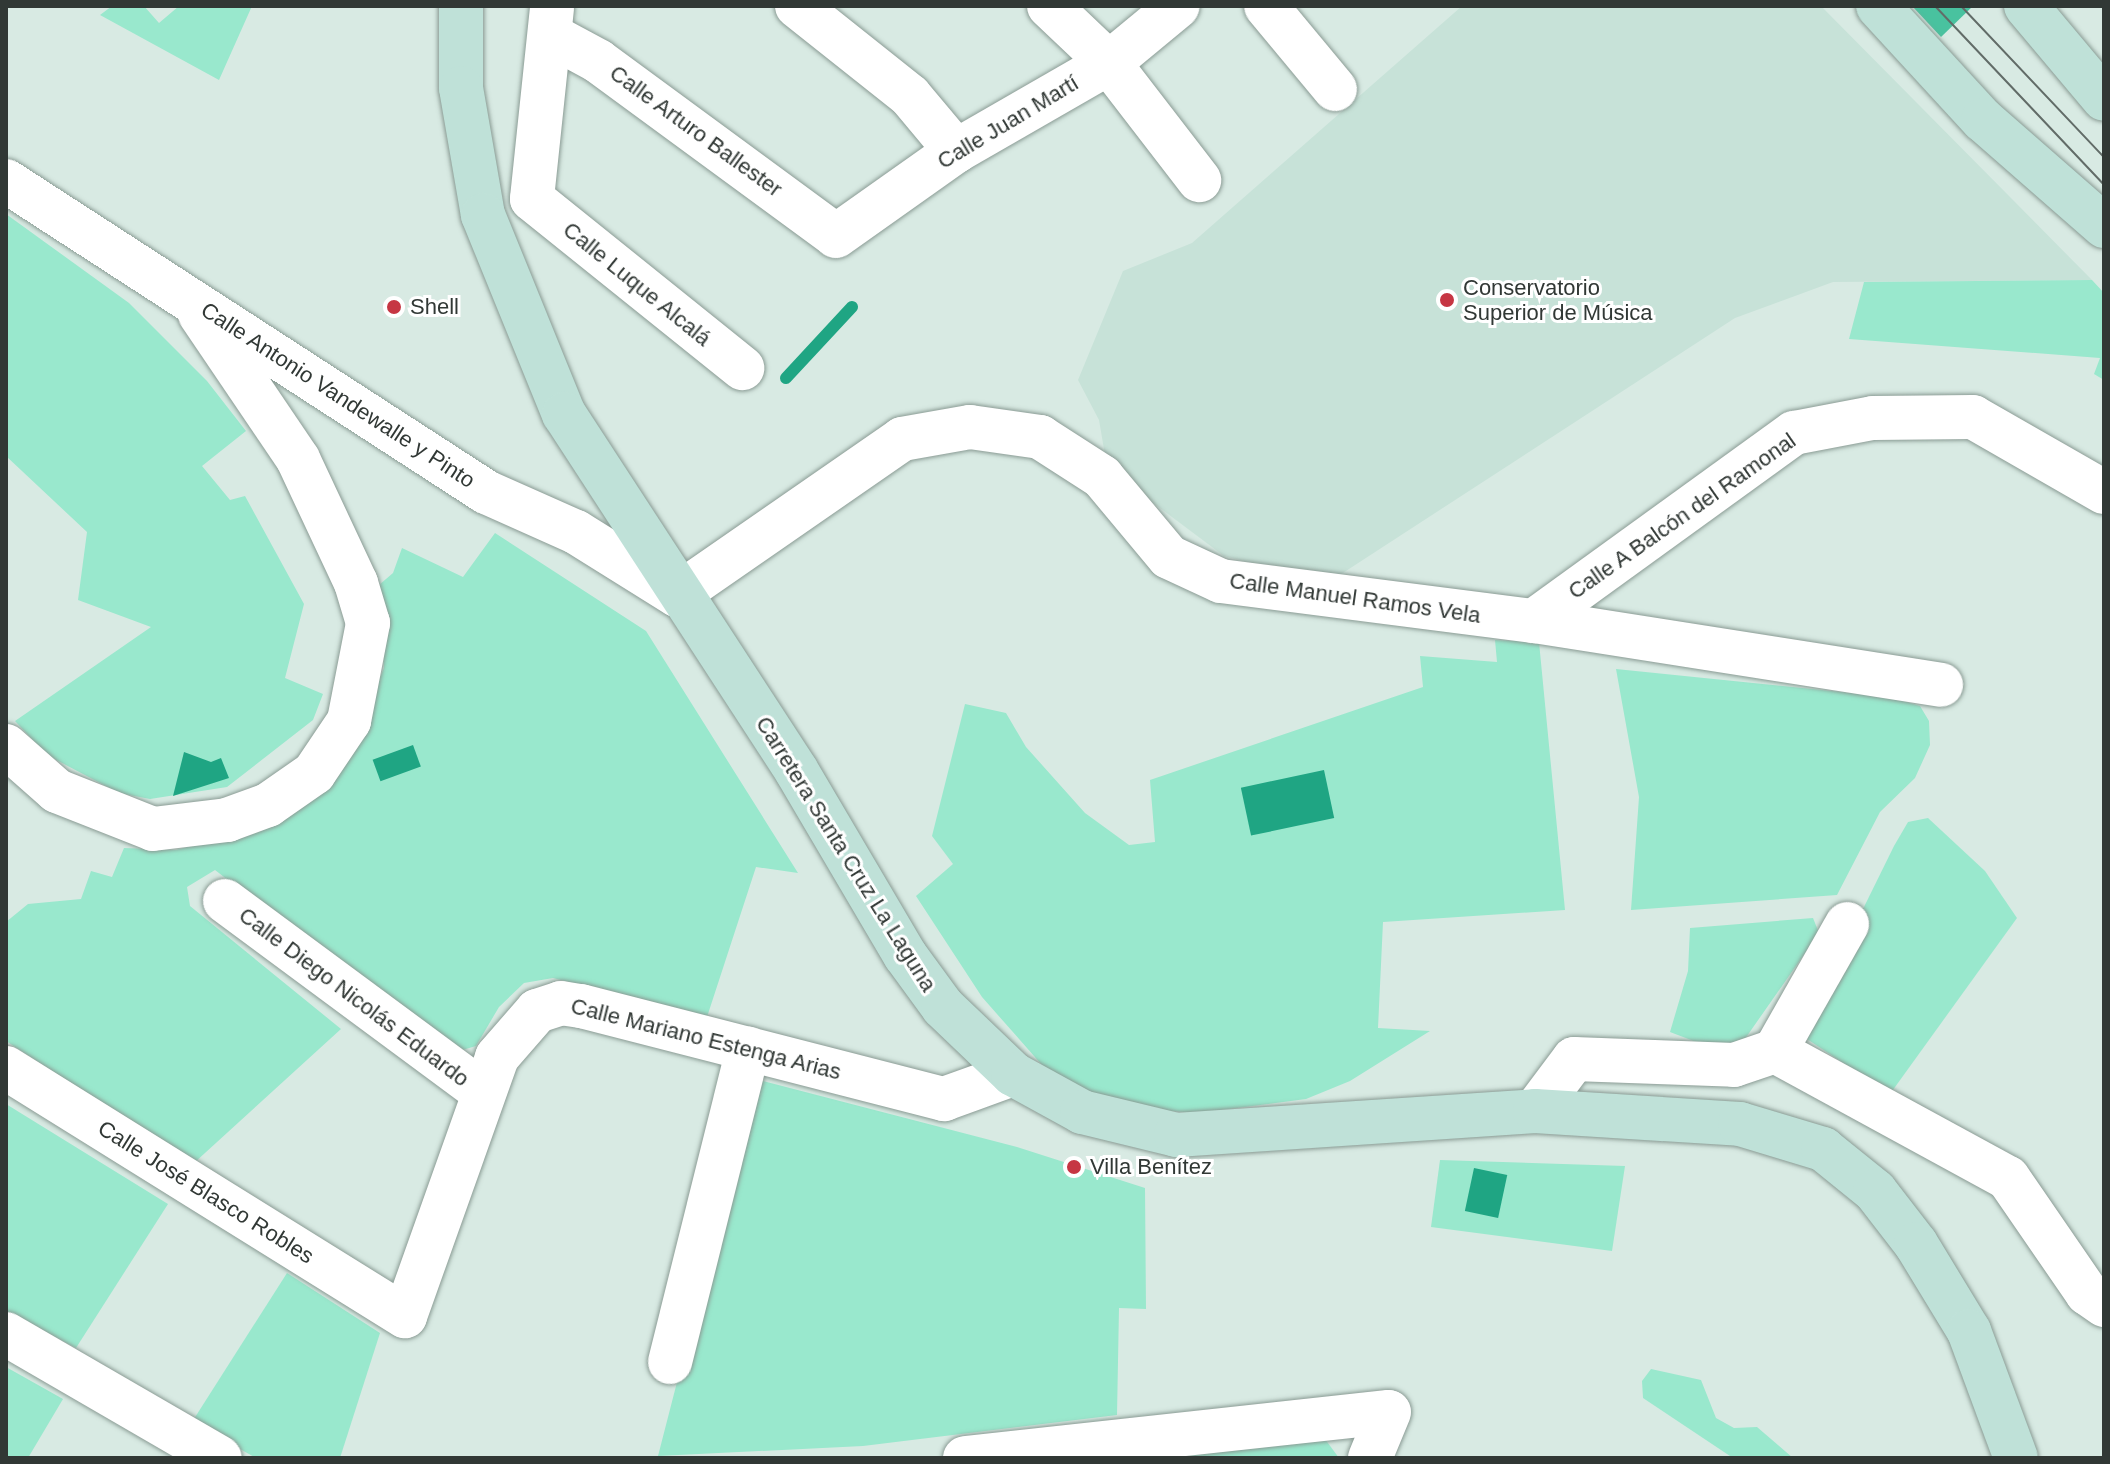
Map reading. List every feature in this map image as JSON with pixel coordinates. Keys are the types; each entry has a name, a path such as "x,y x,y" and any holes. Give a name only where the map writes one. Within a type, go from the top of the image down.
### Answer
{"main road":[{"name":"Carretera Santa Cruz La Laguna","path":"461,6 461,88 492,241 564,414 677,595 796,770 905,955 943,1007 1013,1074 1082,1112 1176,1135 1535,1111 1740,1124 1823,1149 1875,1191 1916,1244 1969,1331 2016,1458"},
{"path":"1878,6 1983,120 2104,226"},
{"path":"2026,6 2104,99"}],"street":[{"path":"797,6 899,86 956,151"},
{"path":"1049,6 1109,63 1199,180"},
{"name":"Calle Juan Martí","path":"836,236 956,151 1109,63 1178,6"},
{"path":"1266,6 1335,89"},
{"name":"Calle Luque Alcalá","path":"551,20 532,199 742,368"},
{"name":"Calle Arturo Ballester","path":"551,20 598,61 836,236"},
{"name":"Calle Antonio Vandewalle y Pinto","path":"6,181 486,492 576,532 677,595"},
{"path":"6,746 57,791 153,829 227,820 268,805 314,773 349,721 368,623 356,583 298,459 188,297"},
{"name":"Calle A Balcón del Ramonal","path":"1534,621 1794,433 1873,418 1973,417 2104,492"},
{"name":"Calle Manuel Ramos Vela","path":"677,595 902,439 970,427 1040,437 1102,477 1169,557 1221,581 1534,621 1941,685"},
{"name":"Calle Diego Nicolás Eduardo","path":"225,901 483,1092"},
{"path":"1535,1111 1574,1059 1734,1065 1775,1051 1847,924"},
{"name":"Calle Mariano Estenga Arias","path":"405,1316 483,1092 516,1031 537,1011 561,1003 944,1099 1013,1074"},
{"path":"670,1362 748,1049"},
{"path":"1775,1051 2008,1178 2087,1293 2104,1305"},
{"name":"Calle José Blasco Robles","path":"6,1068 405,1316"},
{"path":"6,1334 220,1458"},
{"path":"965,1458 1389,1412 1370,1458"}],"shaded area":[{"path":"112,6 144,6 159,23 179,6 252,6 219,80 100,15"},
{"name":"Conservatorio Superior de Música","path":"1462,6 1821,6 2092,280 1833,282 1735,318 1329,582 1224,556 1144,496 1105,455 1099,420 1078,380 1123,271 1192,243"},
{"path":"6,214 129,303 207,381 246,431 202,466 230,500 245,496 304,604 285,678 323,694 313,720 227,787 150,799 119,793 47,755 15,721 151,627 78,600 87,532 6,456"},
{"path":"2092,280 2104,293 2104,380 2094,374 2100,358 1849,339 1864,282"},
{"path":"495,533 646,631 798,873 756,867 707,1017 553,978 524,983 499,1007 476,1046 452,1053 215,870 187,887 190,906 341,1029 194,1163 6,1041 6,922 28,904 81,899 91,871 112,877 124,848 176,850 257,828 356,735 384,668 379,585 393,573 402,548 463,577"},
{"path":"1495,640 1539,642 1565,910 1383,922 1378,1028 1430,1031 1350,1081 1306,1099 1198,1113 1141,1109 1056,1081 982,997 916,896 953,864 932,836 965,704 1006,713 1026,747 1085,813 1129,845 1155,842 1150,780 1423,687 1420,656 1497,662"},
{"path":"1616,669 1890,697 1920,706 1929,721 1930,745 1915,778 1880,812 1837,895 1631,910 1639,797"},
{"path":"413,745 421,767 380,781 373,760"},
{"path":"184,752 211,762 221,758 229,778 173,796"},
{"path":"1324,770 1334,818 1251,836 1241,788"},
{"path":"1928,818 1985,871 2017,918 1890,1094 1801,1035 1908,822"},
{"path":"1813,918 1819,933 1733,1056 1670,1032 1688,971 1690,928"},
{"path":"755,1079 1017,1147 1145,1188 1146,1309 1119,1308 1117,1415 863,1446 658,1456"},
{"path":"6,1104 168,1204 76,1348 6,1311"},
{"path":"1440,1160 1625,1166 1612,1251 1431,1227"},
{"path":"1474,1168 1507,1175 1498,1218 1465,1211"},
{"path":"287,1273 380,1333 340,1458 256,1458 192,1422"},
{"path":"6,1367 63,1399 28,1458 6,1458"},
{"path":"1651,1369 1701,1380 1716,1418 1734,1428 1757,1427 1793,1458 1733,1458 1643,1398 1642,1381"},
{"path":"1325,1439 1339,1458 1154,1458"}],"building":[{"path":"1912,6 1973,6 1941,37"}],"waterway":[{"path":"786,378 852,307"}],"tram line":[{"path":"1935,6 2104,185"},
{"path":"1961,6 2104,157"}],"place":[{"name":"Conservatorio Superior de Música","path":"1447,300"},
{"name":"Shell","path":"394,307"},
{"name":"Villa Benítez","path":"1074,1167"}]}
